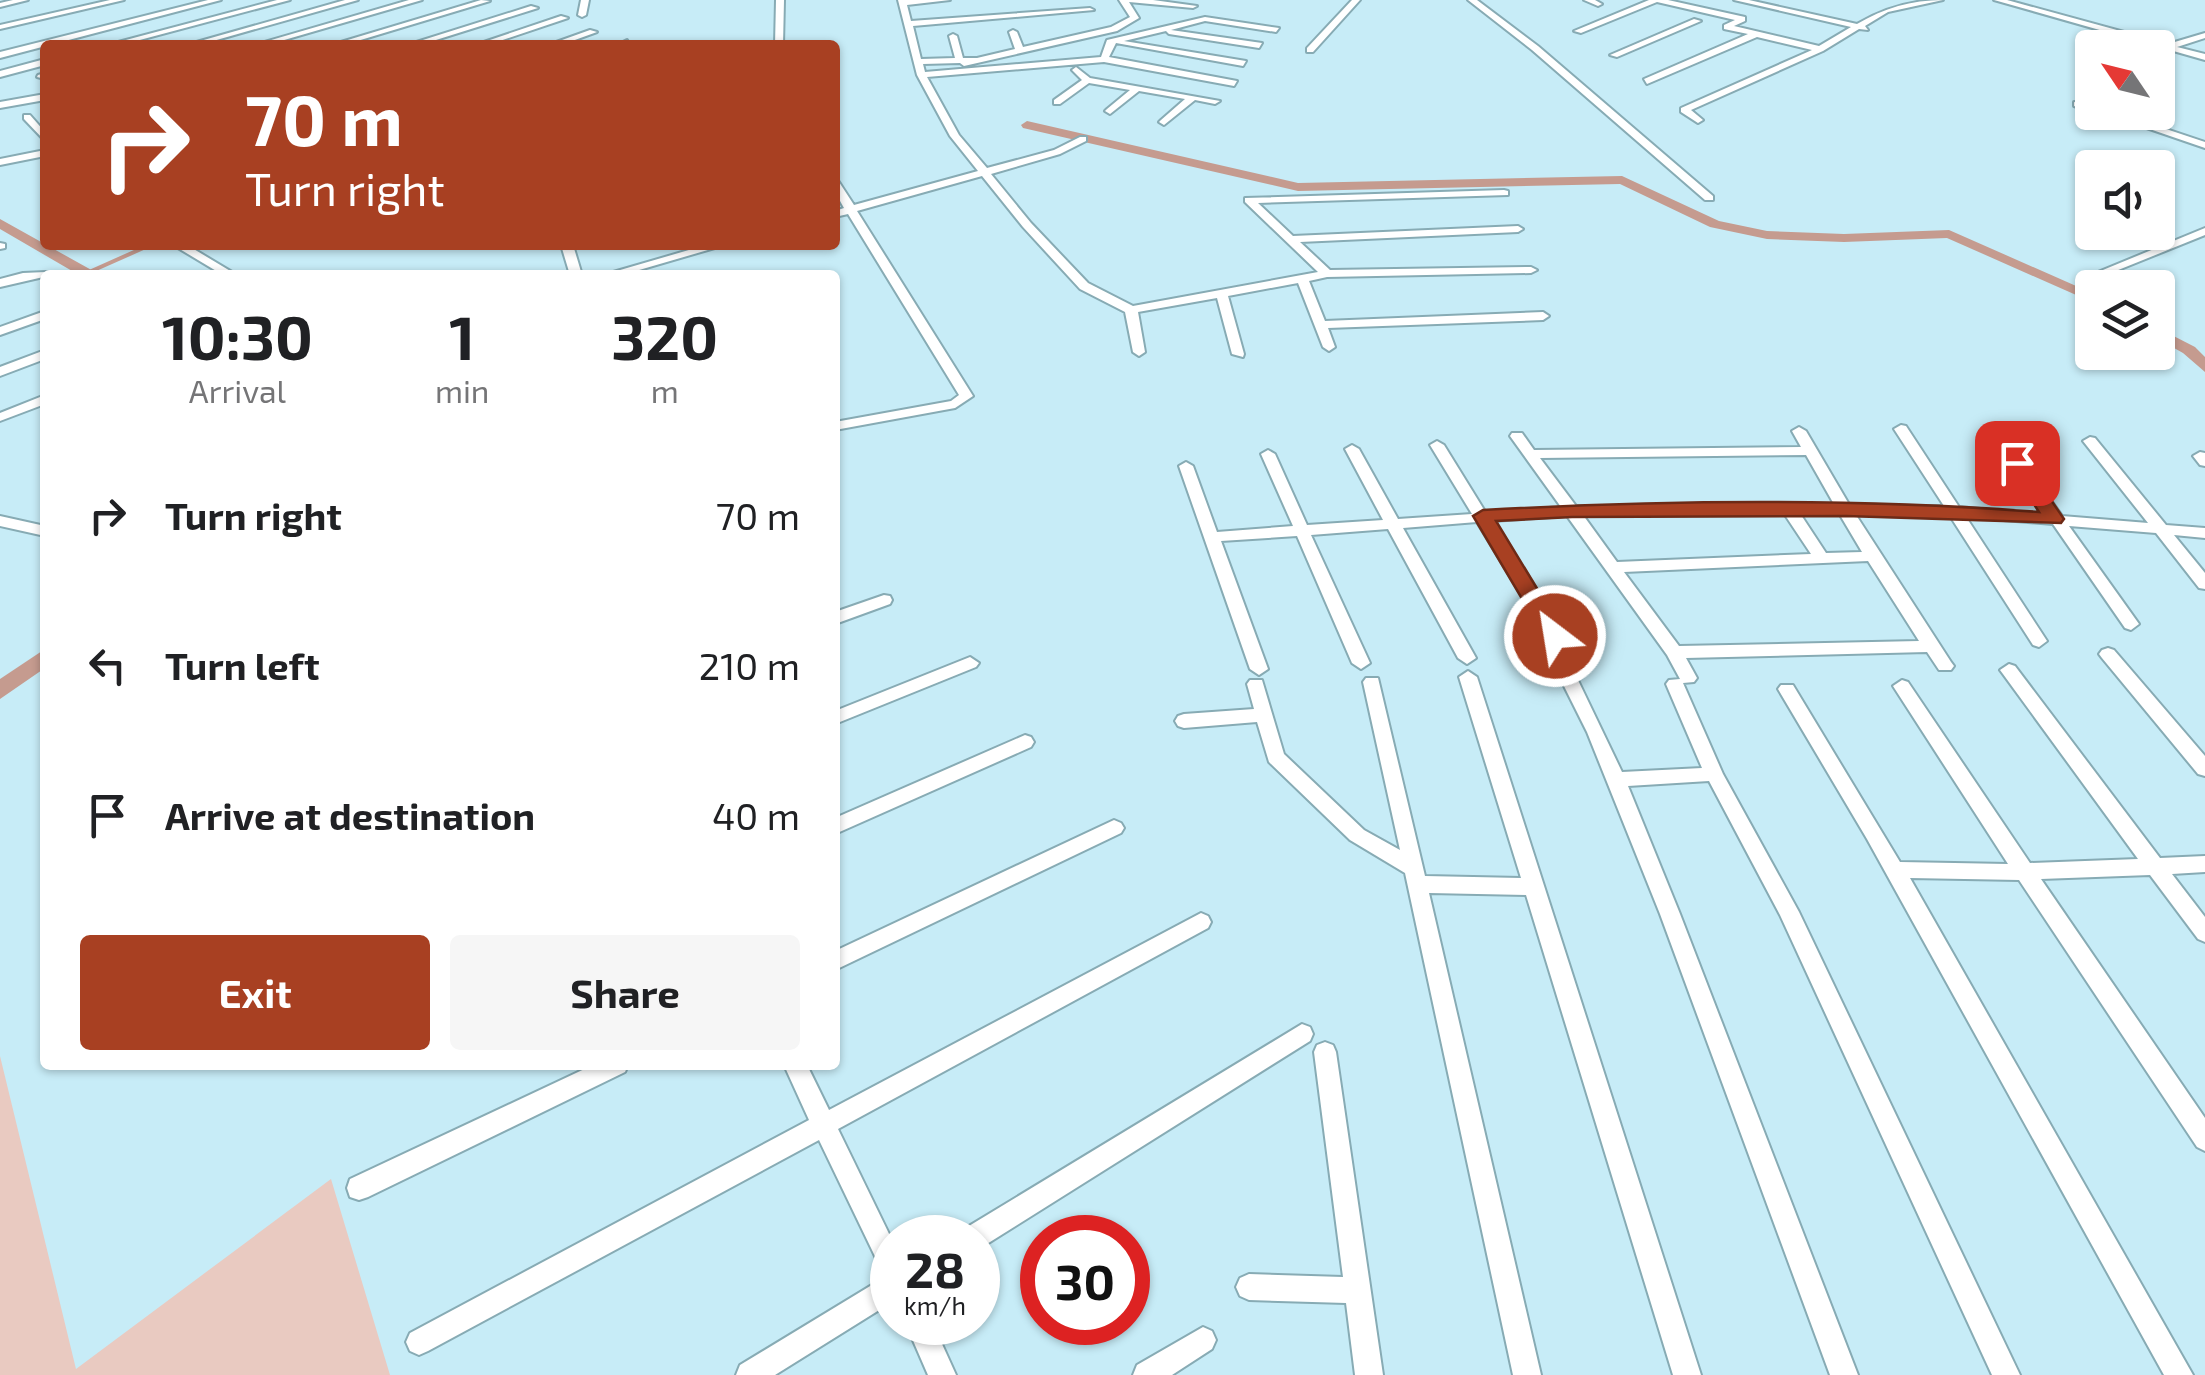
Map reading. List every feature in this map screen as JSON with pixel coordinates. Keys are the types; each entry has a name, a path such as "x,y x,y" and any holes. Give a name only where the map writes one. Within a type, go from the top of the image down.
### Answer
{"street":[{"path":"0,5 24,0"},
{"path":"0,27 120,0"},
{"path":"0,44 182,0"},
{"path":"59,40 217,0"},
{"path":"130,40 286,0"},
{"path":"208,40 354,0"},
{"path":"276,40 418,0"},
{"path":"582,15 585,0"},
{"path":"779,40 780,0"},
{"path":"946,0 902,1 920,68 955,136 981,171 1084,286 1132,310 1327,274 1530,270"},
{"path":"999,0 1008,17"},
{"path":"1062,0 1068,12"},
{"path":"1125,0 1193,6"},
{"path":"920,68 1021,52 1114,30 1135,18 1125,0"},
{"path":"1310,50 1356,0"},
{"path":"1472,0 1535,48 1710,198"},
{"path":"1578,31 1657,0 1836,41"},
{"path":"1738,0 1855,28 1869,28 1896,15 1900,9"},
{"path":"1698,120 1684,110 1820,49 1886,10 1939,0"},
{"path":"1998,0 2105,30"},
{"path":"352,40 486,1"},
{"path":"930,5 936,22"},
{"path":"1641,7 1820,49"},
{"path":"428,40 534,8"},
{"path":"908,24 1090,10"},
{"path":"495,40 564,18"},
{"path":"1110,42 1205,19 1276,30"},
{"path":"1727,27 1742,19"},
{"path":"1614,55 1697,20"},
{"path":"1070,28 1076,38"},
{"path":"1159,30 1260,46"},
{"path":"568,40 593,32"},
{"path":"1013,32 1021,52"},
{"path":"1647,81 1756,34"},
{"path":"953,36 959,58"},
{"path":"2175,44 2205,36"},
{"path":"1104,60 1110,42"},
{"path":"1110,42 1243,63"},
{"path":"0,55 40,45"},
{"path":"2175,50 2205,58"},
{"path":"920,68 959,58 975,60"},
{"path":"920,68 1104,60 1234,82"},
{"path":"0,74 40,63"},
{"path":"1054,64 1076,70 1087,80 1215,100"},
{"path":"1032,66 1076,70"},
{"path":"1057,102 1087,80"},
{"path":"1110,111 1138,88"},
{"path":"1164,122 1193,97"},
{"path":"0,105 40,98"},
{"path":"28,117 40,132"},
{"path":"2159,130 2205,145"},
{"path":"840,212 1057,152 1083,140"},
{"path":"0,162 40,154"},
{"path":"840,192 966,396 955,404 840,425"},
{"path":"1327,274 1249,200 1504,193"},
{"path":"1292,240 1518,229"},
{"path":"2107,270 2205,231"},
{"path":"188,250 222,270"},
{"path":"627,270 701,250"},
{"path":"0,283 27,274 40,275"},
{"path":"1302,278 1329,347"},
{"path":"1222,292 1238,354"},
{"path":"1132,310 1139,352"},
{"path":"1320,325 1543,316"},
{"path":"0,331 40,317"},
{"path":"0,372 40,356"},
{"path":"1,416 40,401"},
{"path":"1901,429 2038,640"},
{"path":"1799,431 1872,556 1945,666"},
{"path":"1517,436 1674,652 1714,774 1789,912 2006,1375"},
{"path":"1998,436 2130,624"},
{"path":"2090,441 2205,584"},
{"path":"1436,444 1483,516 1571,672 1670,914 1844,1375"},
{"path":"1352,450 1468,668 1687,1375"},
{"path":"1530,454 1811,451"},
{"path":"1268,454 1366,673 1527,1375"},
{"path":"1186,466 1258,676 1276,757 1356,835 1414,875 1536,887"},
{"path":"1212,537 1572,511 1790,510 1952,512 2205,533"},
{"path":"1790,510 1823,560"},
{"path":"0,521 40,530"},
{"path":"1614,566 1872,556"},
{"path":"840,616 884,600"},
{"path":"1674,652 1932,646"},
{"path":"2108,654 2205,769"},
{"path":"840,716 970,664"},
{"path":"2008,670 2205,933"},
{"path":"1902,686 2021,872 2059,921 2205,1140"},
{"path":"1787,689 1894,870 2178,1375"},
{"path":"1184,720 1265,715"},
{"path":"840,824 1025,742"},
{"path":"1614,780 1714,774"},
{"path":"840,959 1114,828"},
{"path":"1894,870 2021,872 2205,864"},
{"path":"419,1342 1201,922"},
{"path":"1000,1221 1302,1034"},
{"path":"1325,1052 1369,1375"},
{"path":"359,1188 607,1070"},
{"path":"798,1070 870,1219"},
{"path":"1248,1287 1357,1290"},
{"path":"750,1375 870,1301"},
{"path":"1148,1375 1202,1340"},
{"path":"928,1345 942,1375"}],"shaded area":[{"path":"0,1056 76,1369 331,1179 390,1375 0,1375"}],"waterway":[{"path":"1027,125 1298,187 1622,180 1715,224 1767,235 1844,238 1949,234 2075,290"},
{"path":"0,223 40,246"},
{"path":"47,250 81,270"},
{"path":"94,270 139,250"},
{"path":"2175,342 2205,367"},
{"path":"0,691 40,661"}],"route":[{"path":"1555,636 1483,516 1572,511 1846,510 2054,519 2017,463"}]}
